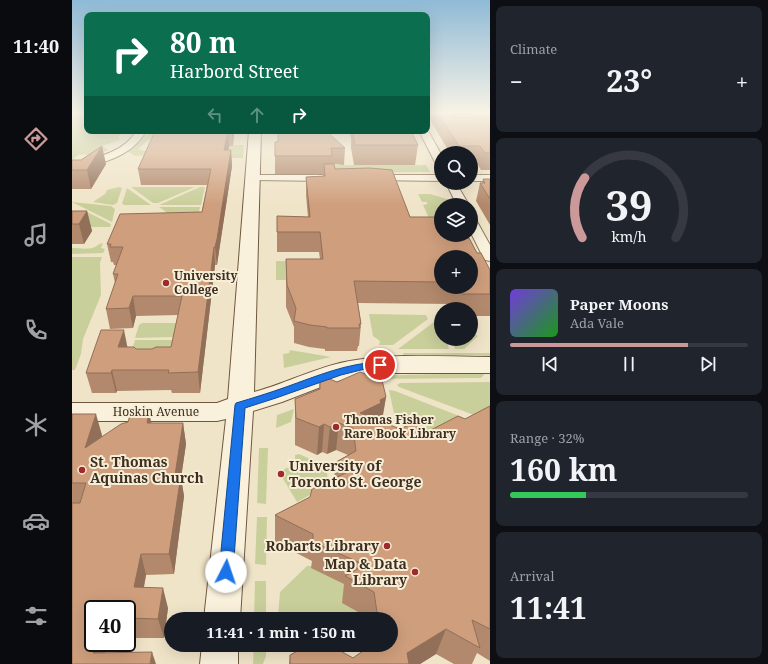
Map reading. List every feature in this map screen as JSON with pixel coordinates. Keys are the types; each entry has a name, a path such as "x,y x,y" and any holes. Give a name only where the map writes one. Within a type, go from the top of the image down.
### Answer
{"street":[{"path":"72,166 99,160 122,151 132,143"},
{"path":"223,612 259,178 257,143"},
{"path":"259,178 336,178"},
{"path":"367,178 434,178"},
{"path":"478,178 490,178"},
{"path":"478,234 490,257"},
{"name":"Hoskin Avenue","path":"72,412 217,412 273,396 332,374 365,366 490,365"},
{"path":"219,664 220,652"}],"green space":[{"path":"72,143 111,143 102,146 109,150 93,155 80,155 72,161"},
{"path":"136,143 145,143 138,149 148,152 148,155 135,156 127,151"},
{"path":"244,145 243,158 226,158 217,146"},
{"path":"330,165 426,165 430,172 332,173"},
{"path":"119,187 122,188 117,203 113,205 93,202 105,194 107,190"},
{"path":"131,187 195,187 158,203 153,203"},
{"path":"200,187 205,187 201,205 159,205"},
{"path":"127,188 151,205 122,204"},
{"path":"418,194 430,194 443,198 434,198 434,218 429,218 423,205 427,204 427,202 422,202"},
{"path":"72,202 111,206 115,209 112,222"},
{"path":"159,207 200,207 197,222 182,223"},
{"path":"85,211 111,224 110,227 72,227 72,220"},
{"path":"103,243 101,248 105,249 103,253 72,254 72,248 94,248"},
{"path":"72,257 102,257 100,263 101,295 83,339 81,354 75,370 72,370"},
{"path":"276,261 320,262 322,280 276,280"},
{"path":"369,314 426,315 428,319 393,345 379,345 380,341 373,336"},
{"path":"434,322 434,346 448,346 449,349 398,349"},
{"path":"142,323 176,323 175,336 135,338 139,325"},
{"path":"135,340 173,340 171,358 129,359"},
{"path":"454,346 467,346 464,349 455,349"},
{"path":"290,350 331,357 284,368 283,354 289,353"},
{"path":"403,353 490,353 490,357 404,356"},
{"path":"483,373 484,375 481,378 374,379 363,376"},
{"path":"490,382 490,421 397,385 400,383"},
{"path":"389,390 490,428 421,459 398,432"},
{"path":"294,409 291,422 276,428 277,415"},
{"path":"259,448 268,448 266,504 257,503"},
{"path":"299,454 326,466 328,480 345,471 344,477 297,502 279,472 295,464 295,455"},
{"path":"257,517 267,517 266,565 255,564"},
{"path":"307,566 311,566 366,595 368,612 278,612 280,592"},
{"path":"255,581 266,581 266,612 254,612"},
{"path":"254,652 266,652 263,664 253,664"}],"building":[{"path":"150,143 225,143 224,150 231,150 217,239 214,247 198,372 168,373 169,370 112,370 111,373 86,373 101,330 124,330 118,347 152,349 156,347 171,347 182,296 133,296 129,308 106,309 118,274 113,274 123,247 110,247 111,244 107,244 120,214 202,212 211,169 138,169"},
{"path":"275,143 339,143 345,148 331,148 332,156 275,156"},
{"path":"355,143 417,143 418,145 355,145"},
{"path":"457,143 490,143 490,153 485,153 480,146 459,146"},
{"path":"102,146 87,170 72,170 72,160 81,160"},
{"path":"324,164 334,164 335,169 370,168 392,170 410,217 434,217 434,242 471,242 475,250 434,250 434,282 354,281 361,324 359,324 360,328 327,328 294,321 296,308 287,285 286,259 323,259 320,232 277,232 277,216 310,217 306,177 325,176"},
{"path":"483,179 490,179 490,199 480,183 485,183"},
{"path":"72,211 87,211 79,224 72,224"},
{"path":"478,253 481,253 490,270 490,294 478,294"},
{"name":"Robarts Library","path":"360,372 382,380 386,397 380,400 381,403 360,413 400,429 421,420 425,433 458,416 465,419 490,406 490,629 472,620 480,648 446,629 407,653 409,664 290,664 290,655 296,652 342,652 353,658 361,652 398,652 398,612 377,612 374,592 345,576 365,565 313,542 313,534 275,515 310,497 312,489 350,471 336,462 356,451 353,428 339,423 330,427 324,424 319,427 296,418 295,399 320,389 320,375 337,382"},
{"path":"145,409 149,413 147,423 183,423 175,475 181,475 169,554 141,554 134,587 163,588 158,619 136,618 136,600 84,600 84,652 152,652 150,664 72,664 72,503 80,503 86,483 72,483 72,414 96,414 85,448 121,424 128,422 131,412"}],"place":[{"name":"University College","path":"166,283"},
{"name":"Thomas Fisher Rare Book Library","path":"336,427"},
{"name":"St. Thomas Aquinas Church","path":"82,470"},
{"name":"University of Toronto St. George","path":"281,474"},
{"name":"Robarts Library","path":"387,546"},
{"name":"Map & Data Library","path":"415,572"}],"route":[{"path":"226,572 240,405 273,396 317,378 354,368 380,365"}]}
